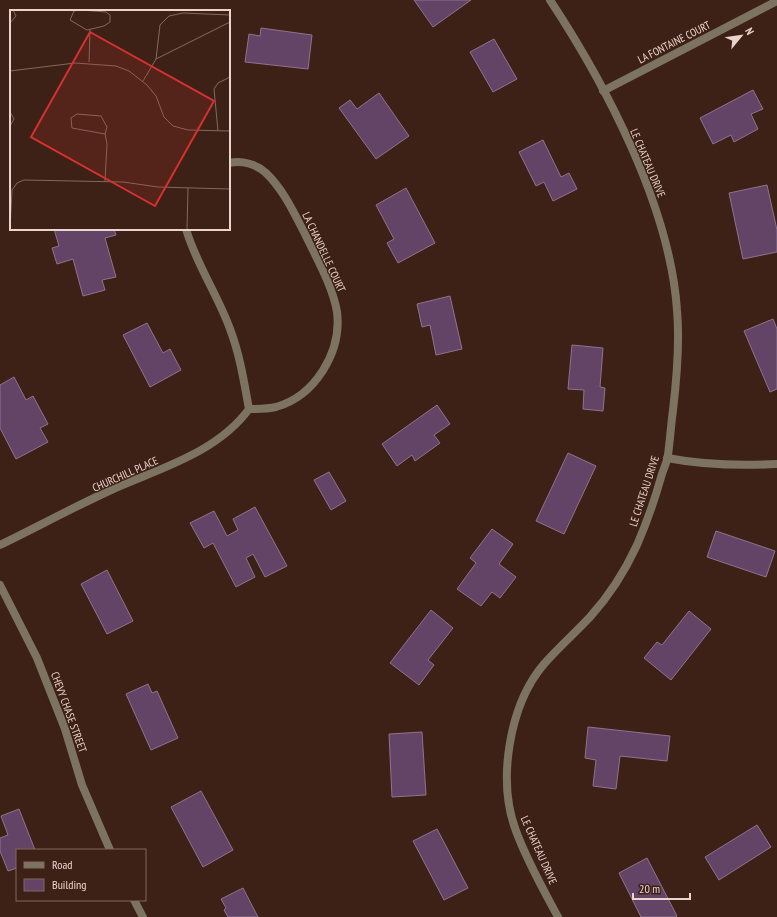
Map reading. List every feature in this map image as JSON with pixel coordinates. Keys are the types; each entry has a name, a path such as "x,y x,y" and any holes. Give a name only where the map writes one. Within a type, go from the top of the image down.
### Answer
{"street":[{"name":"LE CHATEAU DRIVE","path":"550,0 603,91 651,194 668,257 677,307 678,344 677,373 667,458 645,526 622,574 591,615 542,666 521,703 514,722 507,768 510,808 516,830 529,862 558,917"},
{"name":"LA FONTAINE COURT","path":"603,91 777,1"},
{"name":"LA CHANDELLE COURT","path":"230,163 249,163 264,172 277,185 311,246 334,297 337,313 337,331 334,348 327,364 316,380 299,396 276,407 249,410"},
{"path":"186,230 191,247 220,304 230,330 240,360 249,410"},
{"name":"CHURCHILL PLACE","path":"0,545 110,491 156,473 200,450 240,422 249,410"},
{"path":"667,458 693,463 727,465 777,464"},
{"name":"CHEVY CHASE STREET","path":"0,585 37,658 65,729 82,785 110,849"},
{"path":"135,901 143,917"}],"building":[{"path":"414,0 471,0 433,27"},
{"path":"261,28 312,35 308,69 245,62 249,34 260,36"},
{"path":"494,39 517,79 493,92 470,52"},
{"path":"753,90 763,109 751,114 758,129 734,142 731,135 713,144 700,118"},
{"path":"379,93 409,136 376,159 339,108 350,100 357,109"},
{"path":"543,140 561,177 569,173 577,189 553,201 544,182 536,186 519,152"},
{"path":"767,185 777,230 777,252 743,259 729,193"},
{"path":"406,188 435,243 398,263 387,243 394,239 376,205"},
{"path":"54,230 114,230 116,235 105,238 116,277 102,280 105,290 83,296 73,259 57,264 52,248 59,246"},
{"path":"450,296 462,349 436,355 430,325 422,327 417,304"},
{"path":"773,319 777,329 777,389 770,392 744,331"},
{"path":"147,323 163,353 170,349 181,370 150,387 123,335"},
{"path":"572,345 603,348 600,387 605,388 603,411 583,409 584,390 568,389"},
{"path":"14,377 26,400 33,396 48,424 40,428 48,442 16,459 0,428 0,385"},
{"path":"437,405 450,424 434,435 440,443 415,461 412,455 397,466 382,444"},
{"path":"568,453 596,466 564,534 536,521"},
{"path":"329,472 346,501 331,510 314,480"},
{"path":"255,507 287,566 265,577 253,554 246,558 255,577 236,587 213,543 204,548 190,523 214,511 227,536 238,530 233,519"},
{"path":"492,529 513,544 499,564 516,577 500,598 492,592 481,606 457,589 476,563 470,558"},
{"path":"716,531 775,551 766,577 707,557"},
{"path":"107,570 133,621 107,634 81,584"},
{"path":"431,610 453,628 428,660 434,665 419,685 390,663"},
{"path":"689,611 711,629 671,680 644,658 657,642 662,645"},
{"path":"148,684 152,693 157,691 178,738 151,750 126,694"},
{"path":"588,727 670,736 667,761 620,756 616,789 593,786 596,760 585,758"},
{"path":"422,732 426,795 392,797 389,734"},
{"path":"201,791 233,850 203,867 171,807"},
{"path":"19,809 35,849 16,849 16,868 8,871 0,851 0,838 8,835 1,816"},
{"path":"757,825 771,847 719,880 705,857"},
{"path":"437,829 468,888 444,900 413,841"},
{"path":"647,858 677,916 676,917 641,917 619,873"},
{"path":"243,888 258,917 228,917 224,910 226,908 221,899"}]}
